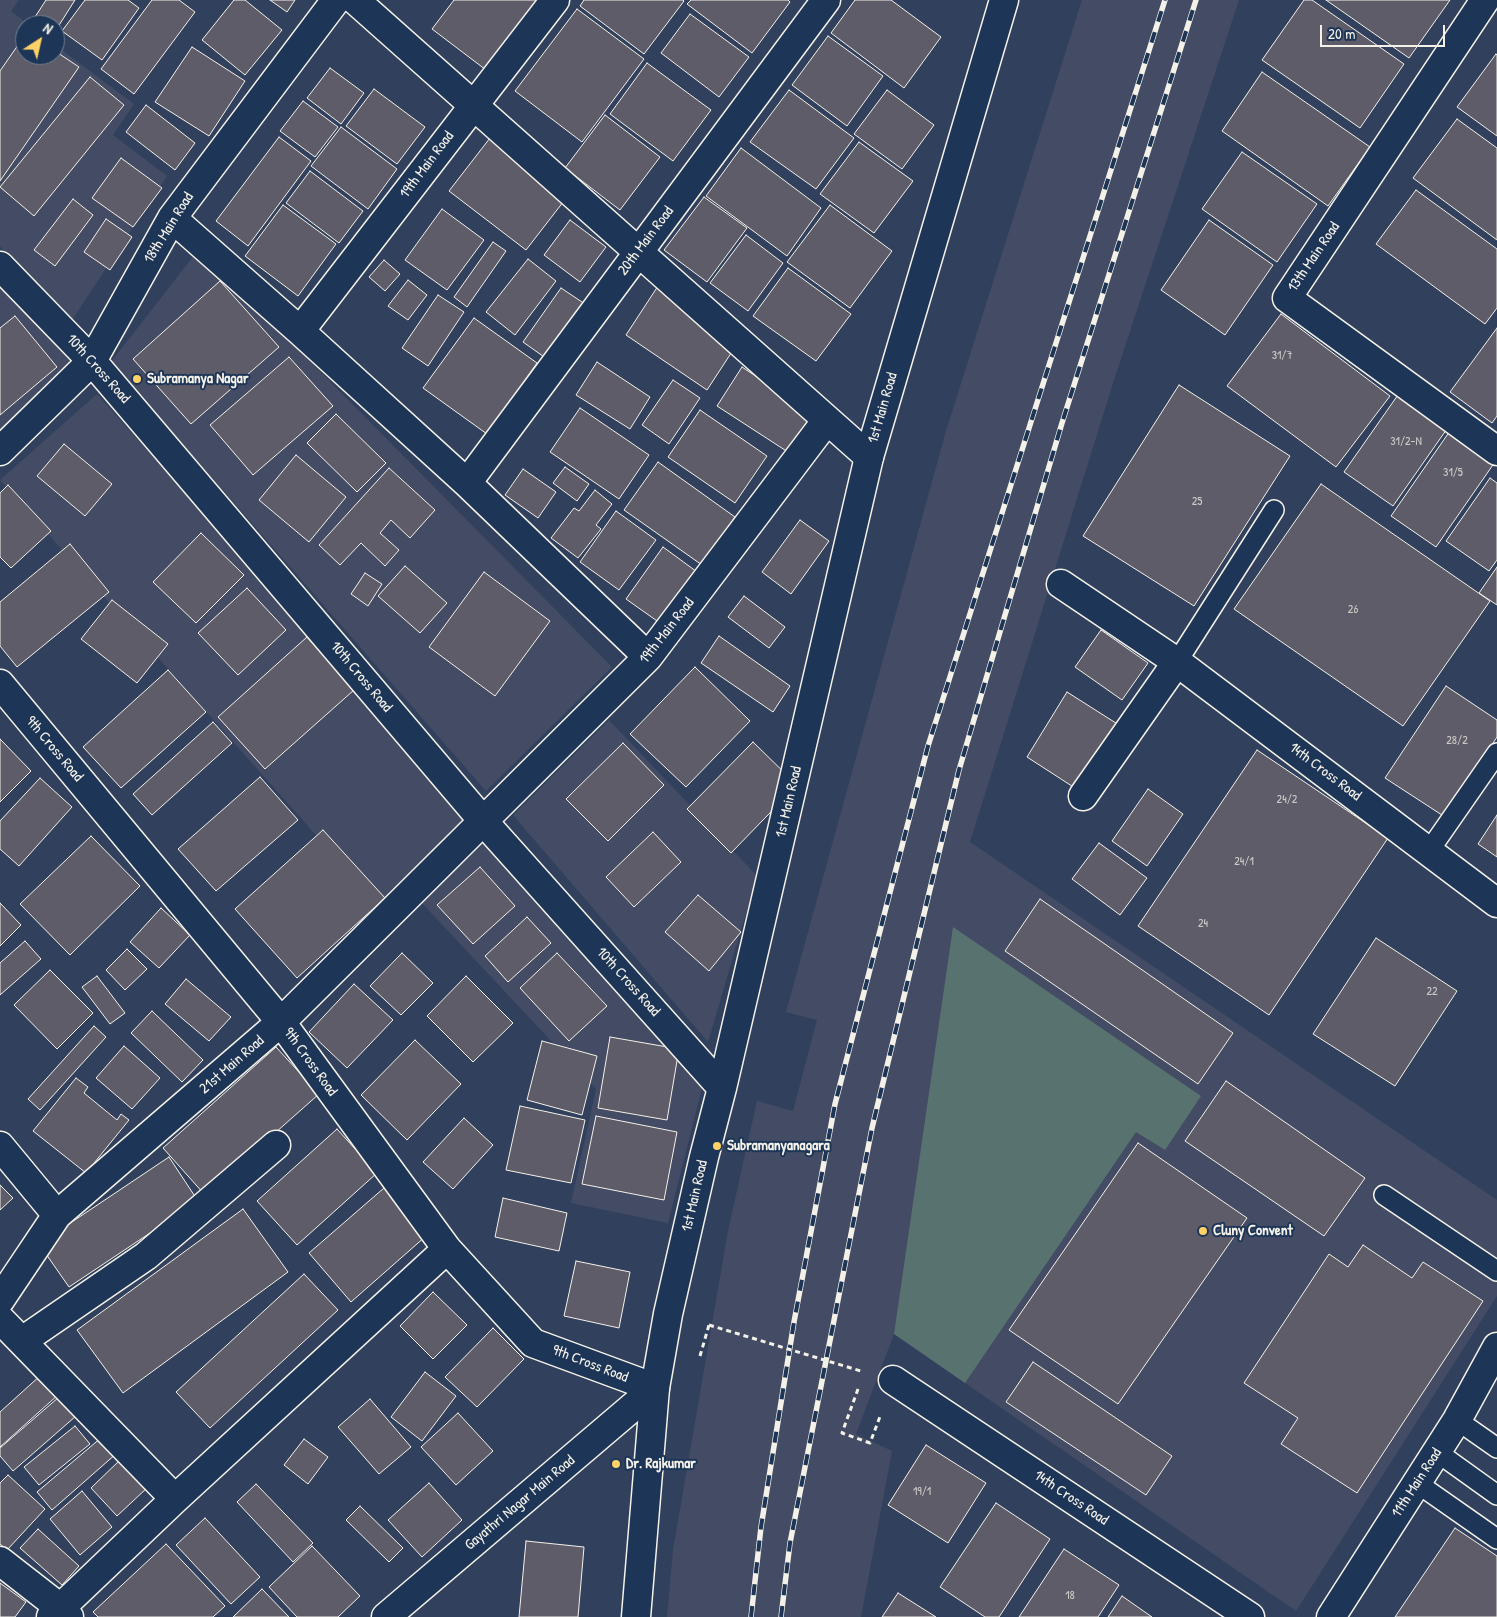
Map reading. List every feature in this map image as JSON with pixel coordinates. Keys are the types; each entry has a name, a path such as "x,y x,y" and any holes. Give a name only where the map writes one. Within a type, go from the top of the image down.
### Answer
{"street":[{"name":"18th Main Road","path":"0,451 92,361 172,218 336,0"},
{"path":"355,0 869,457"},
{"name":"19th Main Road","path":"300,331 554,0"},
{"name":"20th Main Road","path":"468,483 638,251 826,0"},
{"name":"1st Main Road","path":"636,1617 654,1388 668,1314 869,457 1004,0"},
{"name":"13th Main Road","path":"1485,0 1287,298 1497,451"},
{"path":"172,218 468,483 648,657"},
{"name":"10th Cross Road","path":"0,266 92,361 484,822 722,1088"},
{"name":"19th Main Road","path":"484,822 648,657 827,420"},
{"name":"14th Cross Road","path":"1061,584 1177,662 1497,902"},
{"path":"1083,796 1177,662"},
{"name":"9th Cross Road","path":"0,684 282,1022 447,1249 533,1342 654,1388"},
{"name":"21st Main Road","path":"0,1300 57,1215 282,1022 484,822"},
{"path":"22,1341 146,1256 276,1145"},
{"path":"0,1146 57,1215"},
{"path":"0,1561 60,1614 175,1499 447,1249"},
{"path":"0,1319 175,1499"},
{"name":"11th Main Road","path":"1331,1617 1457,1420 1497,1347"},
{"name":"14th Cross Road","path":"892,1380 1250,1617"},
{"name":"Gayathri Nagar Main Road","path":"386,1617 654,1388"}],"lane":[{"path":"1177,662 1274,510"},
{"path":"1429,850 1497,753"},
{"path":"1384,1195 1497,1271"},
{"path":"1457,1420 1497,1448"},
{"path":"1437,1452 1497,1494"},
{"path":"1417,1483 1497,1539"}],"path":[{"path":"708,1325 864,1372 842,1433 870,1443 892,1380"}],"shaded area":[{"path":"0,0 19,0 11,11 16,15 15,65 65,65 65,52 134,104 113,135 167,176 70,323 0,246"},
{"path":"1082,0 1239,0 1113,383 970,842 1497,1200 1497,1296 1296,1611 894,1334 856,1434 892,1451 861,1617 667,1617 673,1550 728,1231 757,1101 793,1111 817,1020 786,1012 946,431"},
{"path":"199,249 612,667 486,791 111,362"},
{"path":"0,281 77,364 0,435"},
{"path":"97,394 477,821 380,907 0,480"},
{"path":"609,720 757,876 708,1042 513,815"},
{"path":"489,839 704,1080 668,1223 571,1203 596,1089 421,902"}],"green space":[{"path":"953,927 1201,1096 1165,1150 1136,1132 965,1383 894,1334"}],"building":[{"path":"46,0 75,0 65,16 36,15"},
{"path":"85,0 128,0 139,8 102,60 65,33 65,27"},
{"path":"152,0 179,0 195,12 134,94 101,69"},
{"path":"234,0 245,0 282,30 245,75 202,40"},
{"path":"270,0 295,0 287,12"},
{"path":"454,0 545,0 490,73 432,29"},
{"path":"584,0 684,1 644,54 580,6"},
{"path":"691,0 788,0 790,2 752,53 687,4"},
{"path":"855,0 891,0 941,37 904,88 831,33"},
{"path":"1304,0 1312,0 1404,64 1360,128 1262,60"},
{"path":"1326,0 1450,0 1409,58"},
{"path":"577,9 644,59 582,142 515,91"},
{"path":"690,14 749,57 719,97 661,53"},
{"path":"828,36 883,76 847,126 792,85"},
{"path":"192,47 245,81 209,136 155,102"},
{"path":"15,49 15,65 65,65 65,58 79,67 0,181 0,71"},
{"path":"1497,55 1497,136 1457,107"},
{"path":"647,63 711,110 673,161 610,114"},
{"path":"330,68 364,93 341,124 307,98"},
{"path":"1262,72 1370,147 1328,206 1222,131"},
{"path":"90,77 124,105 34,216 0,187"},
{"path":"374,89 425,127 397,164 346,126"},
{"path":"789,90 854,138 816,189 750,142"},
{"path":"887,90 934,125 902,169 854,134"},
{"path":"303,101 338,127 315,157 280,131"},
{"path":"146,105 195,143 175,170 126,132"},
{"path":"605,115 660,157 620,210 565,168"},
{"path":"1457,119 1497,148 1497,240 1413,178"},
{"path":"341,127 397,169 368,209 311,166"},
{"path":"279,137 311,161 248,246 216,221"},
{"path":"490,138 567,197 526,250 449,191"},
{"path":"859,142 913,181 874,233 820,194"},
{"path":"741,148 821,208 787,256 706,196"},
{"path":"1242,152 1317,204 1277,262 1202,209"},
{"path":"121,158 162,188 133,227 92,198"},
{"path":"310,171 363,211 339,243 286,203"},
{"path":"1416,190 1497,249 1497,308 1485,324 1376,244"},
{"path":"704,197 747,228 707,282 664,250"},
{"path":"73,199 93,215 55,266 34,250"},
{"path":"283,205 336,244 298,296 245,256"},
{"path":"830,205 892,251 850,308 787,262"},
{"path":"442,209 484,240 447,290 405,260"},
{"path":"106,219 132,237 110,270 84,252"},
{"path":"570,220 606,247 580,282 544,255"},
{"path":"1209,220 1273,265 1225,335 1161,290"},
{"path":"746,235 783,263 748,311 710,283"},
{"path":"493,242 506,251 467,307 454,297"},
{"path":"528,259 556,281 515,335 486,312"},
{"path":"384,260 400,274 385,291 369,277"},
{"path":"788,268 851,314 816,361 753,316"},
{"path":"408,280 427,295 408,320 388,306"},
{"path":"220,281 279,347 191,424 133,359"},
{"path":"658,286 739,341 707,390 626,335"},
{"path":"561,288 585,304 547,359 523,342"},
{"path":"438,295 464,312 428,366 402,348"},
{"path":"1281,314 1390,396 1336,467 1227,386"},
{"path":"15,316 57,367 0,415 0,328"},
{"path":"474,318 537,363 487,434 423,388"},
{"path":"1497,328 1497,416 1492,423 1450,392"},
{"path":"289,357 333,406 253,475 210,425"},
{"path":"597,362 650,397 630,429 576,395"},
{"path":"742,367 816,416 791,454 717,406"},
{"path":"673,380 700,398 669,444 642,425"},
{"path":"1179,385 1290,456 1194,606 1083,536"},
{"path":"1400,392 1449,426 1393,506 1344,472"},
{"path":"580,408 649,455 619,499 550,452"},
{"path":"700,410 767,456 735,503 668,457"},
{"path":"336,414 386,463 357,492 307,443"},
{"path":"1452,428 1497,459 1436,547 1391,516"},
{"path":"64,444 112,484 85,516 37,476"},
{"path":"296,455 346,497 309,542 259,500"},
{"path":"658,462 735,517 702,565 624,510"},
{"path":"565,467 589,484 577,501 553,483"},
{"path":"389,468 435,510 410,538 391,520 380,533 399,550 385,566 361,543 340,565 319,545"},
{"path":"523,469 556,492 538,518 505,495"},
{"path":"1490,478 1497,483 1497,560 1489,571 1446,541"},
{"path":"1321,484 1490,601 1403,726 1234,609"},
{"path":"8,485 51,531 11,568 0,557 0,493"},
{"path":"595,490 612,504 596,525 601,529 578,558 551,538 574,508 579,511"},
{"path":"616,511 656,540 619,590 580,562"},
{"path":"800,520 829,541 791,594 762,572"},
{"path":"201,533 244,575 196,623 153,582"},
{"path":"70,544 109,592 17,667 0,646 0,602"},
{"path":"663,547 704,577 667,628 626,599"},
{"path":"405,566 447,603 420,633 378,596"},
{"path":"1497,567 1497,605 1479,593"},
{"path":"484,572 550,621 495,696 429,647"},
{"path":"365,573 382,584 368,606 351,594"},
{"path":"247,588 286,630 238,675 198,633"},
{"path":"744,596 785,627 769,648 728,617"},
{"path":"112,600 168,644 137,683 81,639"},
{"path":"1101,630 1148,663 1122,700 1075,667"},
{"path":"719,636 790,686 773,712 701,663"},
{"path":"307,637 354,690 265,769 218,717"},
{"path":"695,667 750,721 686,787 630,734"},
{"path":"168,670 206,712 121,788 83,747"},
{"path":"1446,686 1497,720 1497,737 1445,817 1385,778"},
{"path":"1067,692 1119,725 1078,790 1027,757"},
{"path":"213,722 232,743 152,815 133,794"},
{"path":"0,739 31,771 0,802"},
{"path":"753,742 797,785 731,853 687,809"},
{"path":"623,743 664,785 608,841 566,799"},
{"path":"1257,750 1388,838 1269,1015 1138,926"},
{"path":"260,777 298,820 216,891 178,849"},
{"path":"40,778 72,807 19,866 0,849 0,821"},
{"path":"1148,789 1183,814 1147,866 1112,841"},
{"path":"1497,815 1497,857 1478,844"},
{"path":"323,830 385,898 297,978 235,909"},
{"path":"653,832 681,862 634,907 606,877"},
{"path":"91,836 140,886 70,955 20,904"},
{"path":"1099,843 1147,878 1120,915 1072,879"},
{"path":"480,867 515,906 473,944 437,905"},
{"path":"698,895 741,932 709,971 665,932"},
{"path":"1040,899 1233,1033 1198,1084 1005,951"},
{"path":"0,903 21,925 0,946"},
{"path":"161,908 190,935 159,968 130,942"},
{"path":"527,917 551,943 508,982 485,956"},
{"path":"1376,938 1457,991 1395,1086 1313,1034"},
{"path":"25,941 41,959 0,995 0,963"},
{"path":"127,949 147,969 125,990 106,970"},
{"path":"402,953 433,983 401,1015 370,986"},
{"path":"557,953 607,1006 569,1041 520,988"},
{"path":"50,970 93,1013 57,1049 14,1005"},
{"path":"97,976 125,1013 110,1024 82,987"},
{"path":"466,976 513,1023 473,1062 427,1016"},
{"path":"186,979 231,1017 209,1041 165,1004"},
{"path":"354,984 393,1020 347,1068 309,1032"},
{"path":"152,1011 203,1060 182,1082 131,1033"},
{"path":"94,1026 106,1037 40,1110 28,1099"},
{"path":"610,1037 679,1049 667,1120 598,1108"},
{"path":"415,1040 461,1084 407,1140 361,1095"},
{"path":"542,1041 597,1056 582,1115 527,1100"},
{"path":"124,1046 160,1078 132,1109 96,1078"},
{"path":"276,1047 319,1094 205,1195 163,1148"},
{"path":"76,1078 88,1087 84,1093 117,1120 121,1114 129,1120 86,1173 33,1131"},
{"path":"1226,1081 1365,1178 1324,1236 1185,1141"},
{"path":"520,1106 585,1120 571,1183 506,1170"},
{"path":"596,1116 677,1132 664,1200 582,1184"},
{"path":"464,1118 493,1145 453,1189 423,1162"},
{"path":"337,1129 377,1173 297,1245 257,1201"},
{"path":"1138,1143 1247,1218 1118,1404 1009,1330"},
{"path":"169,1157 198,1201 69,1287 39,1244"},
{"path":"0,1185 13,1198 0,1210"},
{"path":"384,1188 426,1236 351,1302 309,1253"},
{"path":"503,1198 567,1213 559,1251 495,1237"},
{"path":"243,1209 288,1272 123,1393 77,1330"},
{"path":"1363,1245 1412,1278 1423,1262 1483,1301 1357,1493 1281,1444 1298,1418 1244,1383 1329,1254 1348,1267"},
{"path":"576,1261 630,1272 619,1328 564,1316"},
{"path":"304,1274 338,1310 210,1428 176,1392"},
{"path":"433,1292 467,1325 433,1359 400,1326"},
{"path":"493,1328 524,1359 477,1407 445,1377"},
{"path":"1033,1362 1172,1456 1146,1495 1006,1402"},
{"path":"425,1372 456,1396 422,1441 391,1417"},
{"path":"41,1375 59,1394 0,1447 0,1412"},
{"path":"59,1397 76,1416 13,1471 0,1456 0,1448"},
{"path":"370,1399 411,1447 379,1474 338,1427"},
{"path":"458,1413 493,1451 456,1485 421,1447"},
{"path":"75,1426 90,1444 39,1485 24,1467"},
{"path":"102,1437 117,1453 52,1510 37,1492"},
{"path":"304,1439 328,1457 308,1484 284,1465"},
{"path":"926,1445 986,1483 948,1543 888,1505"},
{"path":"121,1459 148,1487 117,1516 91,1488"},
{"path":"8,1475 45,1509 7,1550 0,1544 0,1483"},
{"path":"429,1483 462,1520 422,1557 388,1520"},
{"path":"256,1484 313,1543 293,1562 237,1502"},
{"path":"82,1491 112,1527 80,1555 50,1519"},
{"path":"996,1503 1050,1539 999,1617 985,1617 940,1587"},
{"path":"360,1506 403,1548 389,1562 346,1520"},
{"path":"205,1518 260,1577 231,1604 176,1545"},
{"path":"1455,1528 1497,1556 1497,1617 1395,1617"},
{"path":"38,1529 79,1566 62,1585 20,1548"},
{"path":"526,1541 584,1547 578,1617 519,1617"},
{"path":"166,1544 225,1606 213,1617 98,1617 93,1612"},
{"path":"312,1546 360,1596 338,1617 297,1617 269,1587"},
{"path":"1064,1549 1119,1585 1098,1617 1019,1617"},
{"path":"0,1583 26,1602 15,1617 0,1617"},
{"path":"262,1589 289,1617 233,1617"},
{"path":"898,1593 936,1617 882,1617"},
{"path":"1122,1596 1152,1617 1108,1617"}],"railway":[{"path":"751,1617 761,1527 794,1322 835,1104 928,746 1165,0"},
{"path":"781,1617 790,1543 872,1128 959,770 1062,423 1196,0"}],"place":[{"name":"Subramanya Nagar","path":"137,379"},
{"name":"Subramanyanagara","path":"717,1146"},
{"name":"Cluny Convent","path":"1203,1231"},
{"name":"Dr. Rajkumar","path":"616,1464"}]}
